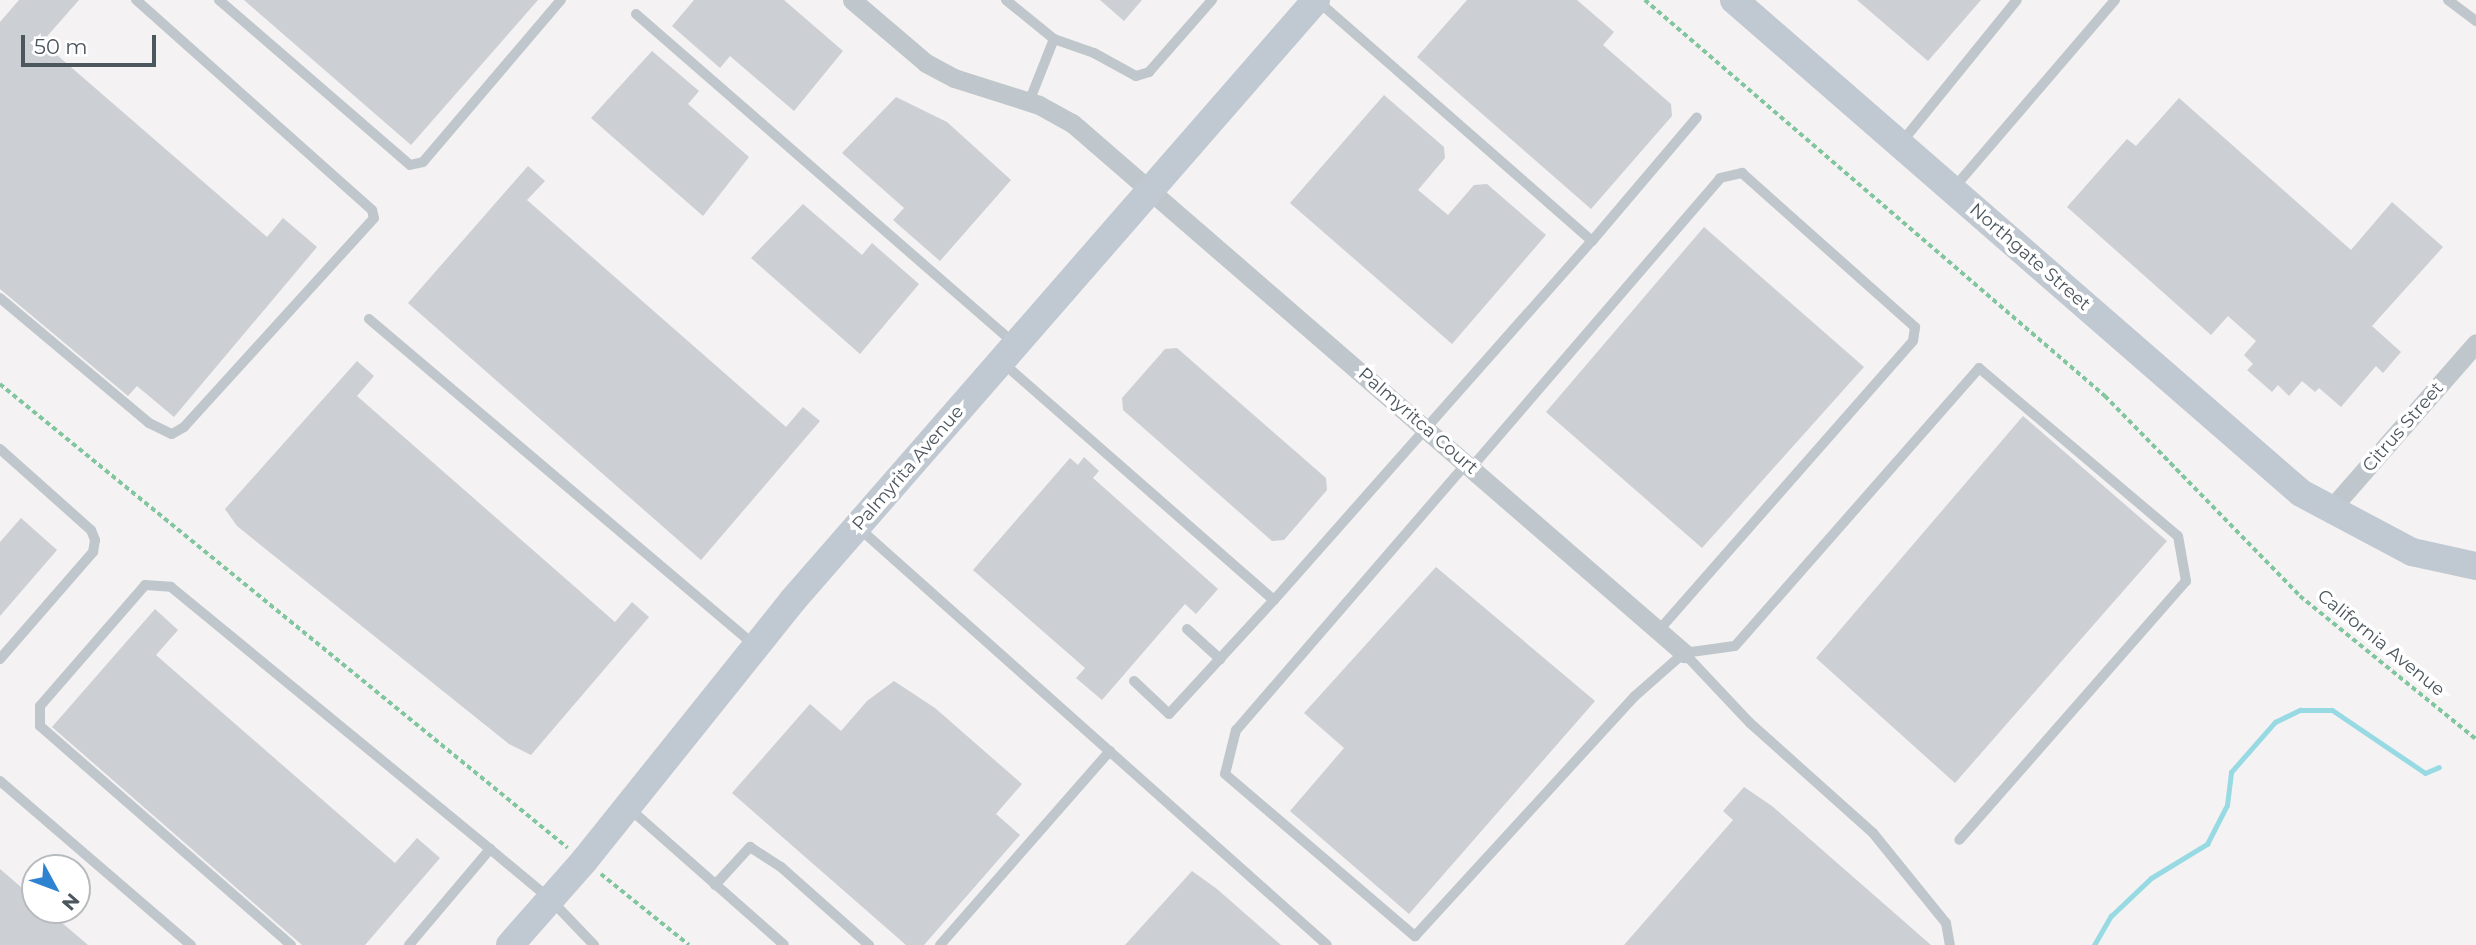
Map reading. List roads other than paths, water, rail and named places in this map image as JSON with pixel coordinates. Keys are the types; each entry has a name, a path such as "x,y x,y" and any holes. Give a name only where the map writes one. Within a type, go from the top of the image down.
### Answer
{"street":[{"path":"852,0 926,63 954,78 1029,102 1072,123 1151,189"},
{"name":"Northgate Street","path":"1734,0 1901,143 2263,463 2329,511 2412,552 2476,566"},
{"name":"Palmyrita Avenue","path":"510,945 584,861 756,646 857,526 1151,189 1308,3"},
{"name":"Palmyritca Court","path":"1151,189 1684,653"},
{"name":"Citrus Street","path":"2329,511 2476,343"}],"lane":[{"path":"0,298 149,424 172,434 184,427 374,218 372,210 135,0"},
{"path":"219,0 410,165 423,162 561,0"},
{"path":"1006,0 1054,39 1094,53 1136,76 1149,72 1212,0"},
{"path":"1901,143 2017,0"},
{"path":"1953,189 2115,0"},
{"path":"2448,0 2476,21"},
{"path":"1308,3 1592,241"},
{"path":"636,15 1275,600"},
{"path":"1029,102 1054,39"},
{"path":"1134,681 1169,714 1427,429 1697,117"},
{"path":"1658,631 1913,341 1915,327 1742,173 1720,177 1236,730 1226,774 1415,936 1572,762 1684,653 1735,646 1979,368 2178,537 2186,581 1959,840"},
{"path":"369,319 756,646"},
{"path":"0,449 91,530 95,540 93,552 0,659"},
{"path":"857,526 1327,945"},
{"path":"291,945 40,726 40,706 145,585 162,583 490,849 550,900 594,945"},
{"path":"1187,629 1220,659"},
{"path":"1684,653 1750,723 1873,833 1946,923 1950,945"},
{"path":"940,945 1110,751"},
{"path":"0,781 191,945"},
{"path":"627,807 784,945"},
{"path":"715,885 750,847 781,867 869,945"},
{"path":"409,945 490,849"}],"waterway":[{"path":"2094,945 2111,916 2151,878 2207,844 2227,805 2231,772 2275,722 2300,710 2332,710 2425,773 2439,767"}]}
